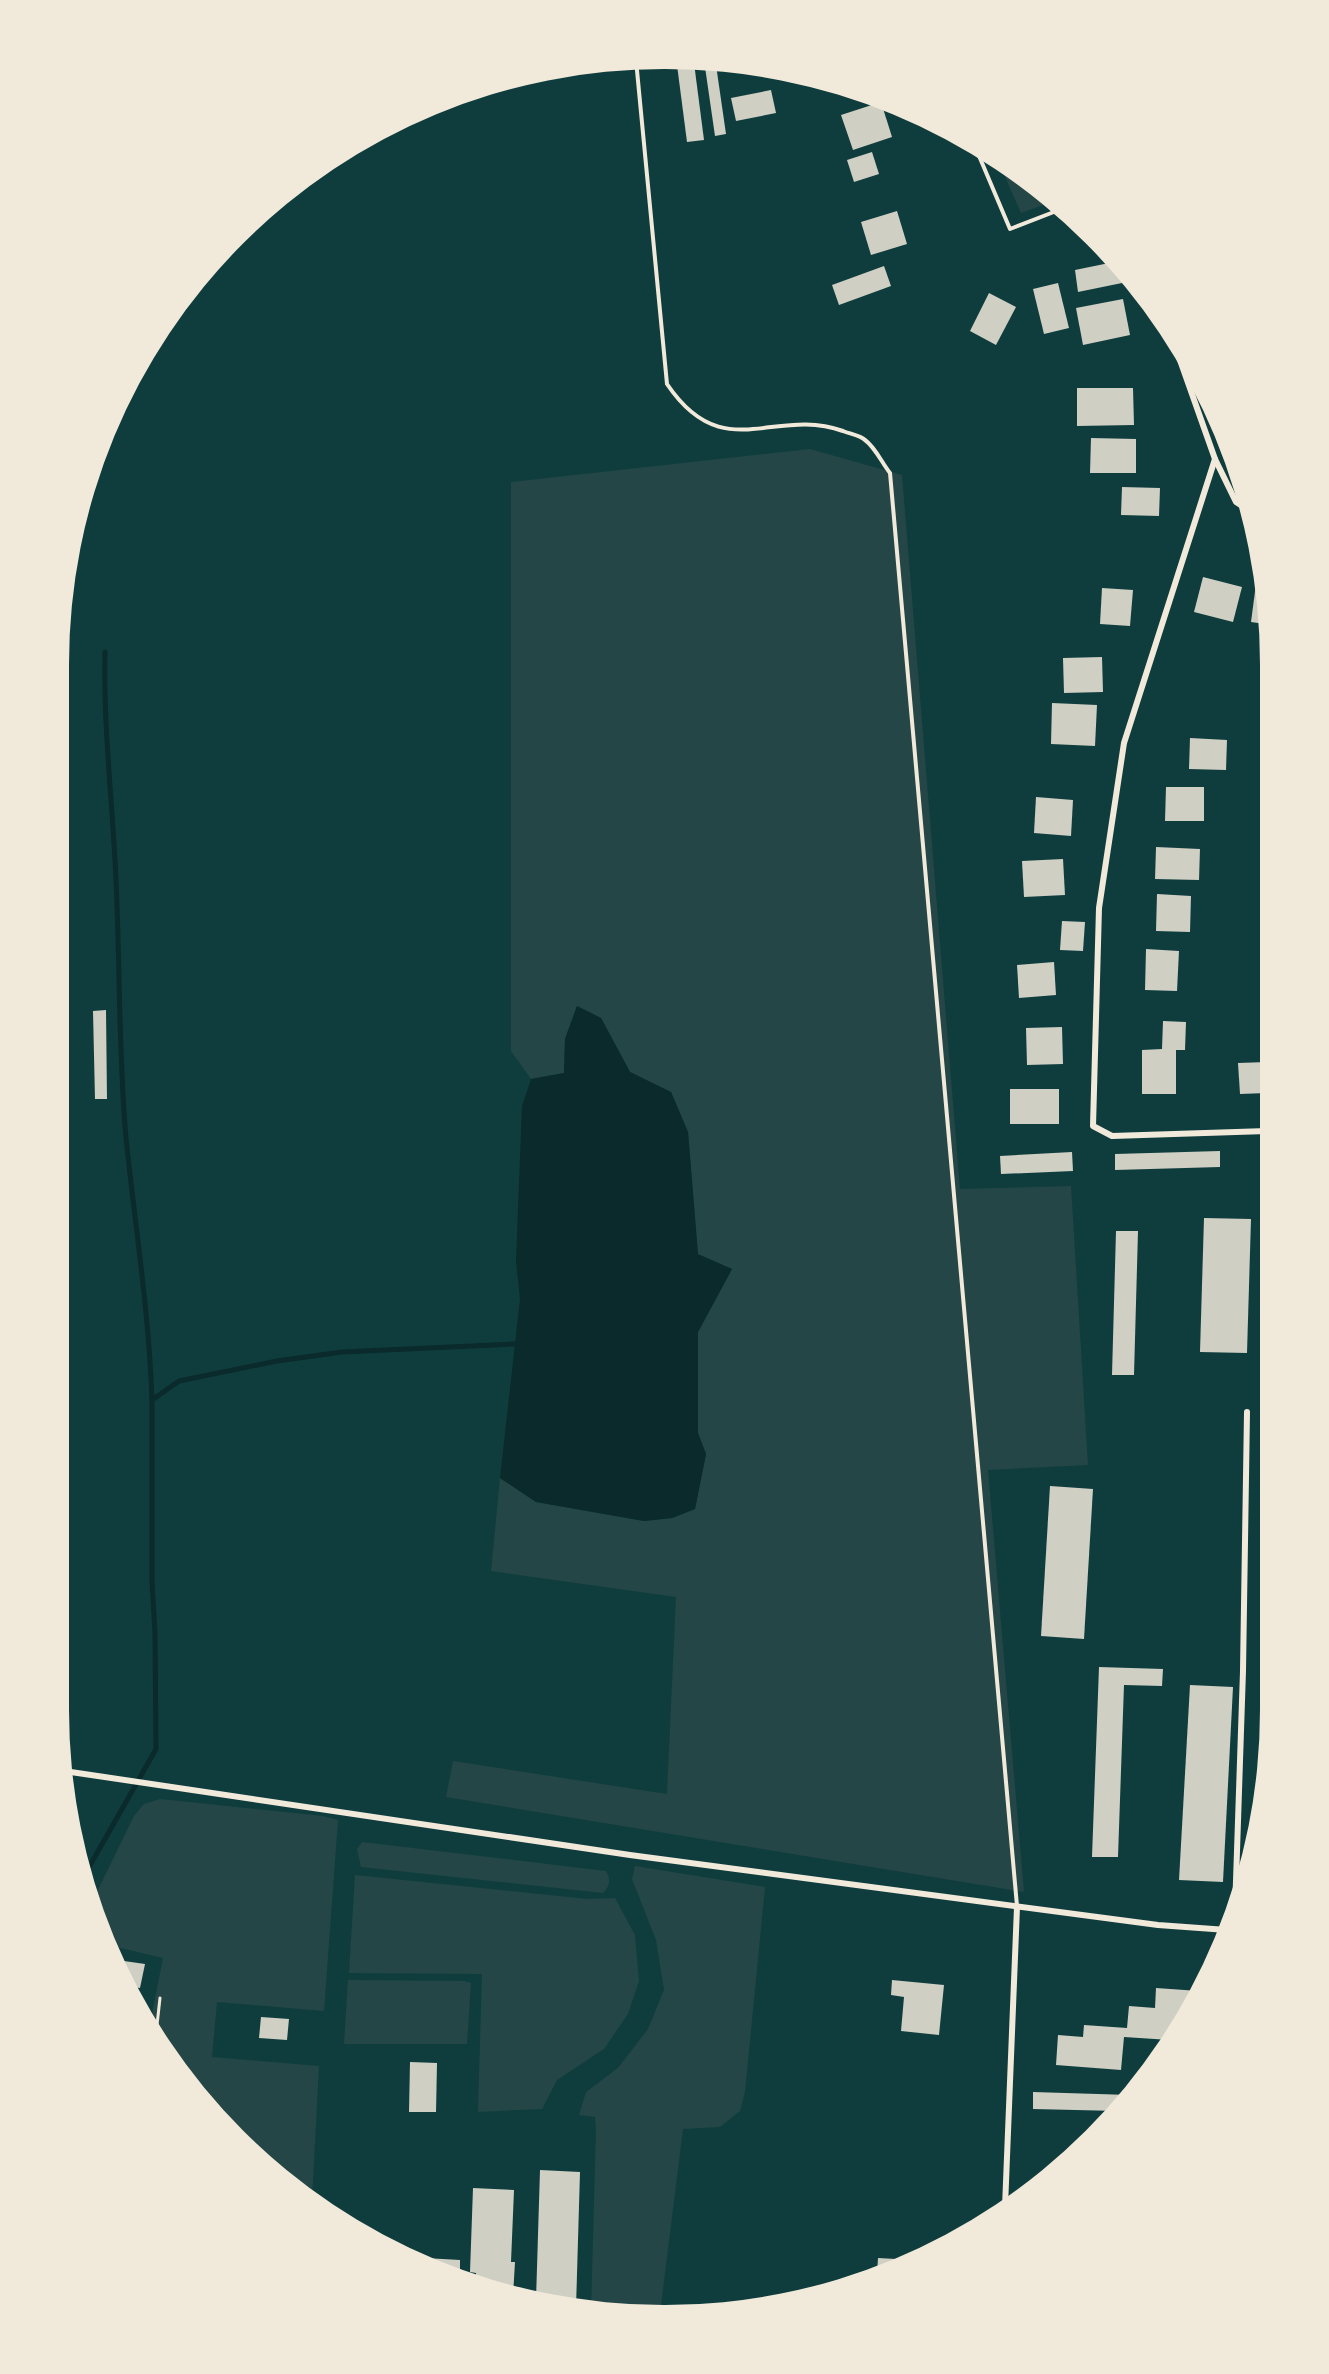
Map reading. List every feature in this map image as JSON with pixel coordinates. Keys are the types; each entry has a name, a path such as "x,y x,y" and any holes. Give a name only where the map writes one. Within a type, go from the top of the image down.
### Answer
{"street":[{"path":"1187,379 1215,459 1238,503"},
{"path":"1215,459 1124,743 1099,908 1093,1126 1112,1136 1260,1131"},
{"path":"1236,1876 1243,1671 1247,1412"},
{"path":"72,1772 630,1855 1158,1925 1218,1929"},
{"path":"1005,2198 1017,1907"}],"lane":[{"path":"637,70 667,384 681,404 708,423 734,431 825,424 864,439 890,473 1017,1907"},
{"path":"981,161 1010,229 1052,213"}],"path":[{"path":"157,2021 160,1998"}],"shaded area":[{"path":"1005,176 1043,205 1021,213"},
{"path":"810,449 902,475 960,1189 1071,1186 1088,1465 988,1470 1024,1892 446,1797 453,1761 667,1794 676,1597 491,1571 500,1478 536,1502 644,1521 672,1518 695,1509 706,1454 698,1433 698,1332 732,1269 698,1255 688,1132 671,1092 630,1072 601,1018 577,1006 565,1039 564,1073 531,1079 511,1051 511,482"},
{"path":"577,1006 601,1018 630,1072 671,1092 688,1132 698,1254 732,1269 698,1332 698,1433 706,1454 695,1509 672,1518 644,1521 536,1502 500,1478 520,1299 516,1261 522,1106 531,1079 564,1073 565,1039"},
{"path":"160,1799 323,1816 338,1820 324,2011 217,2002 212,2057 319,2066 313,2190 243,2131 192,2072 169,2040 152,2012 163,1958 119,1948 114,1937 98,1891 134,1816 144,1804"},
{"path":"362,1842 606,1871 609,1883 603,1893 361,1867 357,1849"},
{"path":"635,1866 765,1887 745,2092 740,2111 720,2127 683,2129 661,2305 591,2300 596,2129 595,2117 579,2115 586,2092 618,2068 648,2029 664,1990 656,1940 632,1879"},
{"path":"355,1875 588,1899 615,1898 635,1935 639,1981 628,2014 604,2049 557,2080 542,2109 478,2112 482,1974 349,1973"},
{"path":"348,1980 464,1981 471,1983 467,2044 344,2044"}],"building":[{"path":"678,69 695,70 704,140 687,142"},
{"path":"705,70 717,71 726,134 715,136"},
{"path":"771,90 776,113 736,121 731,98"},
{"path":"869,106 884,111 892,137 853,150 841,115"},
{"path":"872,152 879,174 854,182 847,160"},
{"path":"897,211 907,244 871,255 861,222"},
{"path":"1105,264 1121,283 1078,292 1075,270"},
{"path":"884,266 891,286 839,305 832,285"},
{"path":"1058,283 1069,328 1044,334 1033,289"},
{"path":"989,293 1016,307 996,345 970,331"},
{"path":"1123,299 1130,335 1083,345 1076,308"},
{"path":"1077,388 1133,388 1134,425 1077,426"},
{"path":"1091,438 1136,439 1136,473 1090,473"},
{"path":"1122,487 1160,488 1159,516 1121,515"},
{"path":"1203,577 1242,587 1233,622 1194,612"},
{"path":"1102,588 1133,590 1130,626 1100,624"},
{"path":"1255,590 1259,623 1251,622"},
{"path":"1102,657 1103,692 1064,693 1063,658"},
{"path":"1052,703 1097,705 1095,746 1051,744"},
{"path":"1190,738 1227,740 1226,770 1189,769"},
{"path":"1166,787 1204,787 1204,821 1165,821"},
{"path":"1036,797 1073,800 1071,836 1034,833"},
{"path":"1156,847 1200,849 1199,880 1155,879"},
{"path":"1063,859 1065,895 1024,897 1022,861"},
{"path":"1157,894 1191,896 1190,932 1156,931"},
{"path":"1062,921 1085,922 1083,951 1060,950"},
{"path":"1146,949 1179,951 1177,991 1145,990"},
{"path":"1054,962 1056,995 1019,998 1017,965"},
{"path":"106,1010 107,1099 95,1099 93,1011"},
{"path":"1163,1021 1186,1022 1185,1050 1176,1050 1176,1094 1142,1094 1142,1050 1162,1049"},
{"path":"1062,1027 1063,1064 1027,1065 1026,1028"},
{"path":"1260,1062 1260,1093 1240,1094 1238,1063"},
{"path":"1010,1089 1059,1089 1059,1124 1010,1124"},
{"path":"1220,1151 1220,1167 1115,1170 1115,1154"},
{"path":"1072,1152 1073,1171 1001,1174 1000,1156"},
{"path":"1204,1218 1251,1219 1247,1353 1200,1352"},
{"path":"1116,1231 1138,1231 1134,1375 1112,1375"},
{"path":"1050,1486 1093,1489 1084,1639 1041,1636"},
{"path":"1099,1667 1163,1669 1162,1686 1124,1685 1118,1857 1092,1857"},
{"path":"1190,1685 1233,1687 1223,1882 1179,1880"},
{"path":"125,1961 145,1964 138,1988"},
{"path":"892,1980 944,1985 939,2035 901,2031 904,1997 891,1995"},
{"path":"1156,1988 1189,1990 1160,2039 1124,2037 1121,2070 1056,2065 1058,2035 1083,2037 1084,2025 1127,2028 1129,2006 1155,2008"},
{"path":"261,2017 289,2019 287,2040 259,2038"},
{"path":"410,2062 437,2063 436,2112 409,2112"},
{"path":"1033,2092 1118,2095 1104,2111 1033,2109"},
{"path":"540,2170 580,2172 576,2298 536,2291"},
{"path":"473,2188 514,2190 511,2262 515,2262 514,2286 470,2272"},
{"path":"434,2258 460,2260 460,2268"},
{"path":"878,2258 894,2259 892,2260 878,2265"}],"waterway":[{"path":"105,652 124,1109 145,1301 152,1400"},
{"path":"90,1866 156,1749 152,1581 152,1400 179,1381 277,1361 342,1352 514,1344"}]}
